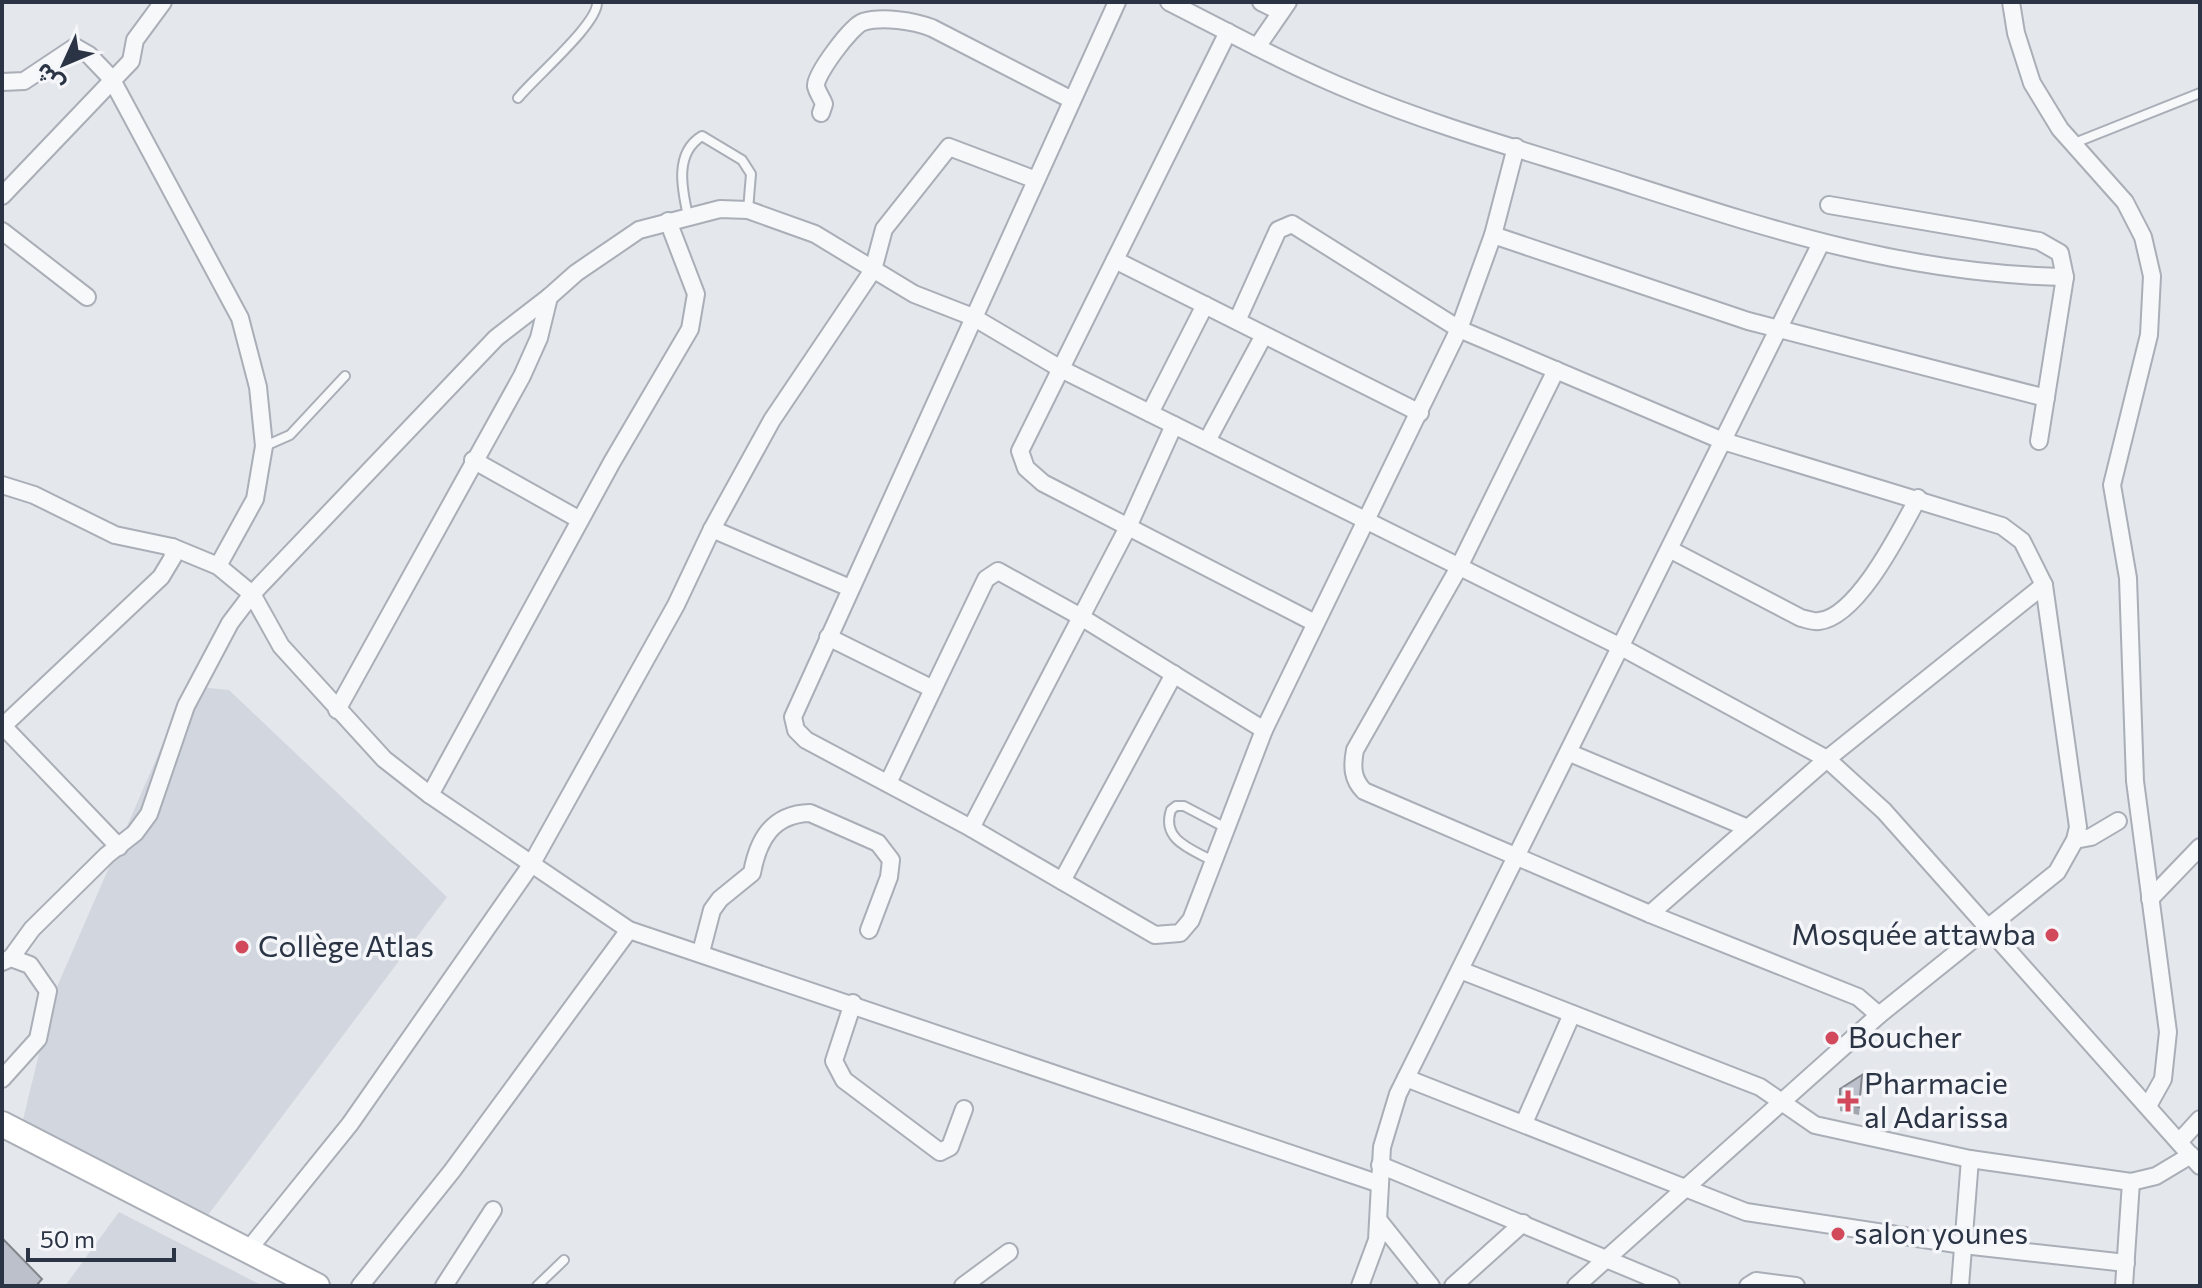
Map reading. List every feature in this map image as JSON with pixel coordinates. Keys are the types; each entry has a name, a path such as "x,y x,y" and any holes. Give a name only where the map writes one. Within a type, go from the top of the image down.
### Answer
{"street":[{"path":"2,196 111,78 131,61 135,40 163,2"},
{"path":"1117,2 794,710 796,730 806,740 971,828 1155,935 1180,933 1191,920 1264,730 1313,622 1420,413 1459,329 1493,235 1516,147"},
{"path":"1169,2 1355,93 1821,243 1955,270 2065,277"},
{"path":"1257,47 1285,7 1261,2"},
{"path":"2011,2 2016,33 2032,83 2072,144 2125,202 2143,237 2152,276 2149,335 2112,485 2128,578 2135,781 2169,1048 2163,1079 2148,1106"},
{"path":"821,113 824,104 816,85 818,76 851,31 861,22 872,21 919,23 932,28 1072,100"},
{"path":"1228,32 1022,442 1021,460 1043,483 1313,622"},
{"path":"2,82 24,81 75,47 89,55 111,78 240,318 258,387 264,446 255,499 218,566"},
{"path":"249,1249 359,1113 531,865 676,605 712,529 772,420 873,270 884,229 949,147 1036,180"},
{"path":"1829,205 2047,243 2060,253 2065,277 2039,441"},
{"path":"2,1079 38,1039 48,1003 43,979 30,965 6,960 32,929 119,847 149,814 186,706 230,623 252,594 496,338 611,246 639,230 720,209 748,210 815,234 914,294 973,317 1061,369 1458,569 1623,648 1827,759 1884,811 2195,1161 2131,1182 1970,1159 1815,1125 1760,1087 1460,970"},
{"path":"430,795 580,520 690,329 696,310 696,294 668,221"},
{"path":"1237,321 1275,235 1287,224 1297,226 1459,329 1723,441 2002,526 2022,541 2044,585 2078,827 2075,840 2057,872 1879,1015 1576,1286"},
{"path":"2,231 87,297"},
{"path":"1493,235 1748,321 2046,398"},
{"path":"1360,1286 1380,1222 1380,1165 1391,1111 1821,243"},
{"path":"1115,260 1420,413"},
{"path":"337,710 522,376 543,327 549,297"},
{"path":"1150,413 1205,305"},
{"path":"1207,441 1264,335"},
{"path":"1556,370 1458,569 1355,750 1354,777 1364,791 1650,914 1858,997 1879,1015"},
{"path":"971,828 1128,527 1174,425"},
{"path":"473,460 580,520"},
{"path":"2,485 34,495 115,535 172,547 218,566 252,594 281,646 384,759 430,795 629,930 853,1003 1380,1184"},
{"path":"1671,550 1801,618 1818,622 1835,616 1853,600 1884,558 1918,498"},
{"path":"712,529 850,588"},
{"path":"119,847 3,727 161,577 173,557 172,547"},
{"path":"888,783 986,579 993,573 1007,573 1264,730"},
{"path":"1650,914 1827,759 2044,585"},
{"path":"828,637 933,689"},
{"path":"1062,881 1174,674"},
{"path":"1570,753 1748,828"},
{"path":"701,952 712,910 720,899 752,873 758,843 772,828 799,813 810,813 878,843 891,860 889,877 869,930"},
{"path":"2075,840 2091,837 2118,821"},
{"path":"2150,899 2200,847"},
{"path":"360,1286 452,1171 629,930"},
{"path":"853,1003 834,1061 844,1080 940,1152 950,1147 964,1109"},
{"path":"1524,1123 1572,1014"},
{"path":"1406,1078 1746,1212 1963,1245 2126,1263"},
{"path":"2179,1142 2200,1119"},
{"path":"2,1124 317,1286"},
{"path":"1960,1286 1970,1159"},
{"path":"1380,1165 1671,1286"},
{"path":"2124,1286 2131,1182"},
{"path":"444,1286 493,1210"},
{"path":"1380,1222 1407,1251 1431,1286"},
{"path":"1453,1286 1523,1223"},
{"path":"963,1286 1009,1252"},
{"path":"1748,1286 1756,1281 1796,1286"}],"lane":[{"path":"518,98 541,70 592,22 597,2"},
{"path":"2072,144 2200,93"},
{"path":"688,216 681,169 694,141 702,136 742,160 751,174 748,210"},
{"path":"264,446 290,435 345,376"},
{"path":"1213,861 1172,837 1168,830 1171,810 1184,806 1226,828"},
{"path":"537,1286 564,1260"}],"shaded area":[{"name":"Collège Atlas","path":"188,686 229,690 447,897 202,1223 20,1132 53,996"},
{"path":"119,1212 263,1286 65,1286"}],"building":[{"path":"1862,1075 1859,1107 1840,1103 1840,1089"},
{"path":"2,1238 42,1279 36,1286 2,1286"}],"place":[{"name":"Mosquée attawba","path":"2052,935"},
{"name":"Collège Atlas","path":"242,947"},
{"name":"Boucher","path":"1832,1038"},
{"name":"Pharmacie al Adarissa","path":"1848,1101"},
{"name":"salon younes","path":"1838,1234"}]}
